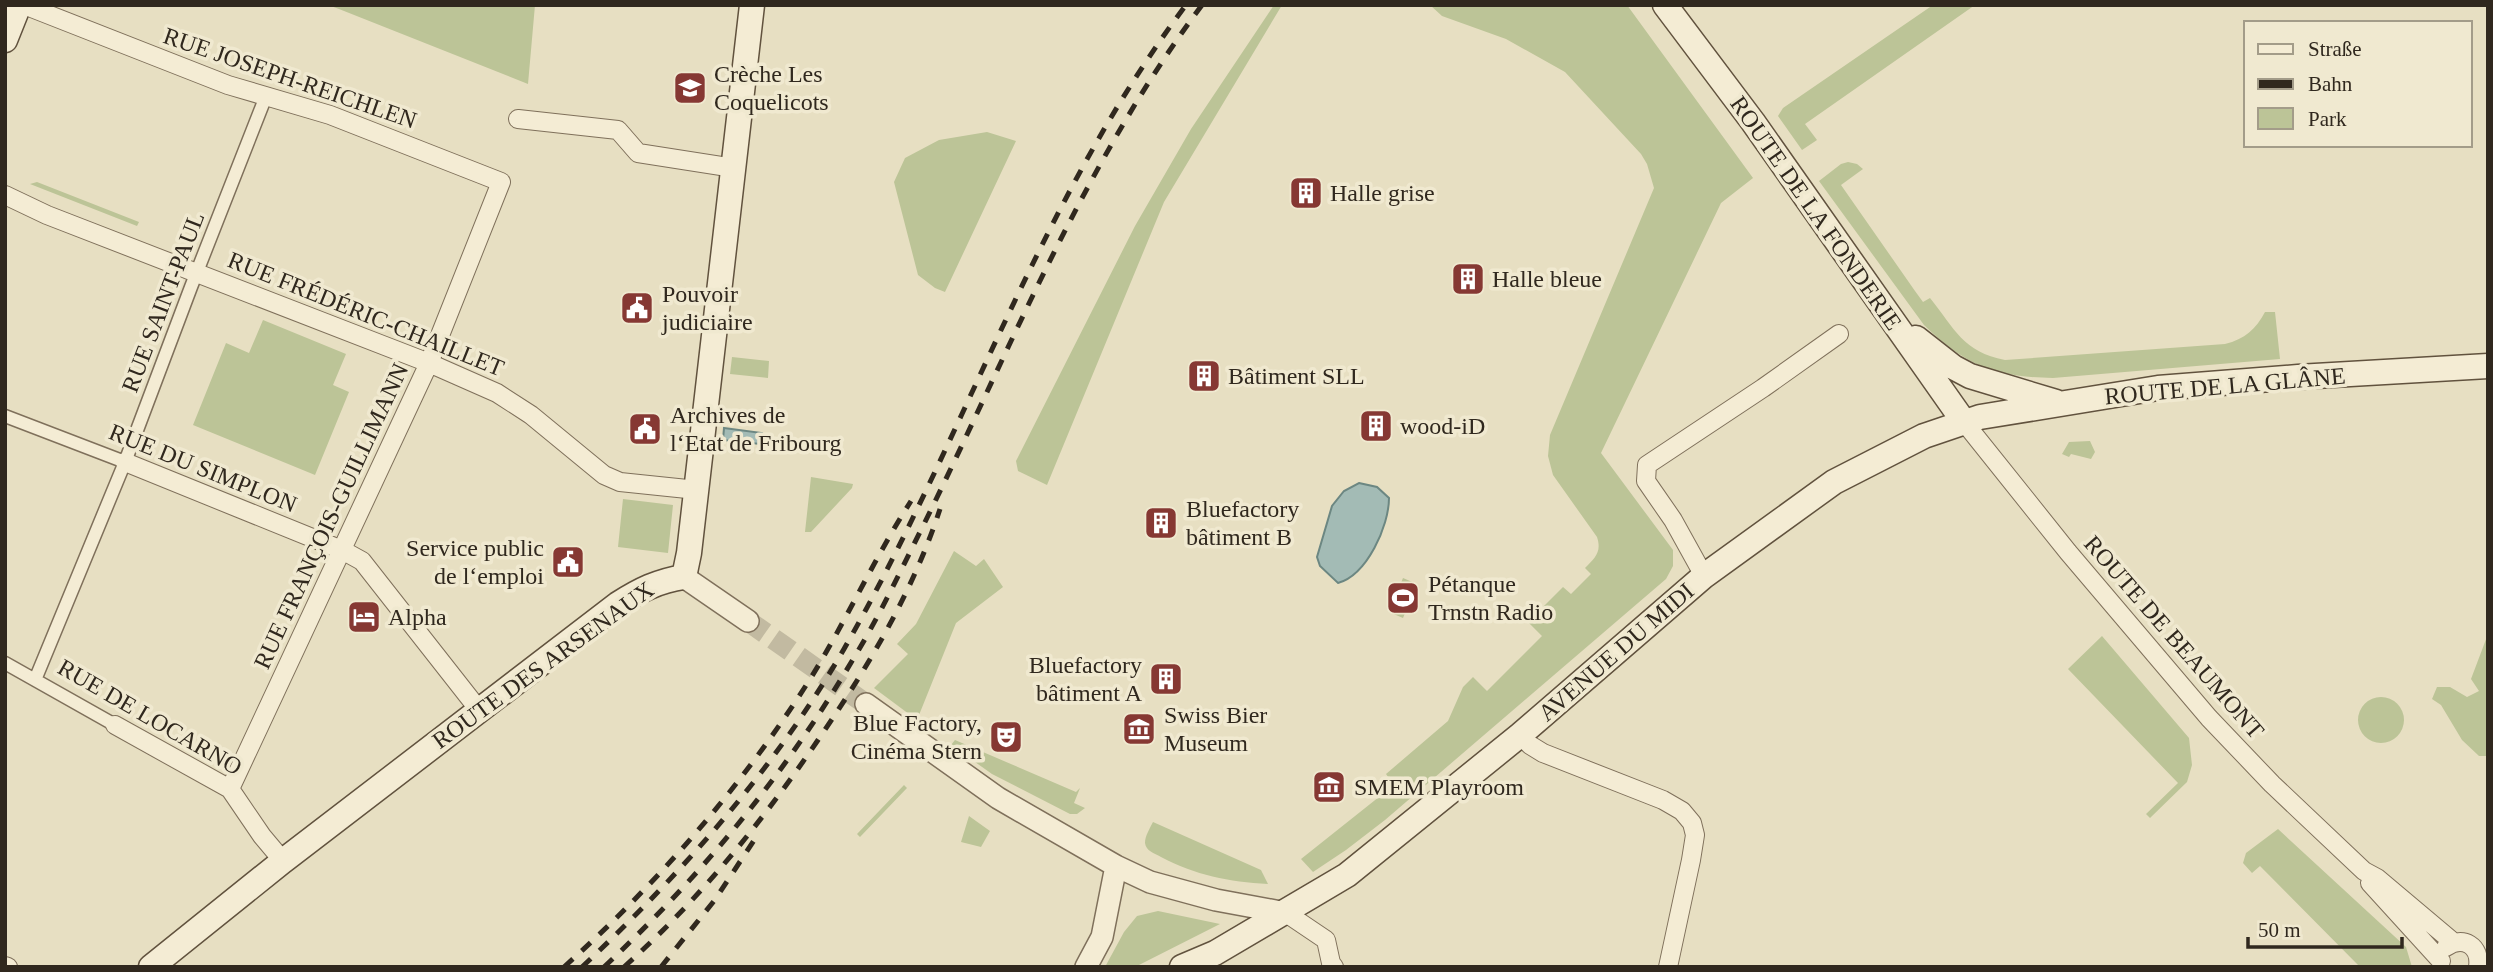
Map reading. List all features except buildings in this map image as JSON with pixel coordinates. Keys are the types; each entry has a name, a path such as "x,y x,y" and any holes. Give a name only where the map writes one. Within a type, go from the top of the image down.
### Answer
{"main road":[{"path":"5,40 22,5"},
{"path":"684,577 690,553 752,5"},
{"name":"ROUTE DE LA FONDERIE","path":"1665,5 1753,122 1964,422"},
{"path":"1887,313 1953,368 1982,380 2060,404"},
{"name":"ROUTE DE LA GLÂNE","path":"1964,422 2158,388 2488,366"},
{"name":"AVENUE DU MIDI","path":"1182,967 1215,953 1347,875 1520,734 1704,576 1834,482 1924,436 1964,422"},
{"name":"ROUTE DES ARSENAUX","path":"151,967 618,604 643,588 684,577"}],"street":[{"name":"RUE JOSEPH-REICHLEN","path":"22,5 228,85 330,115 501,182"},
{"name":"RUE SAINT-PAUL","path":"35,680 125,462 266,96"},
{"path":"518,119 618,130 638,153 734,168"},
{"name":"RUE FRANÇOIS-GUILLIMANN","path":"230,789 429,363 501,182"},
{"name":"RUE FRÉDÉRIC-CHAILLET","path":"5,195 47,215 429,363 497,393 531,415 604,475 620,482 697,490"},
{"path":"1704,576 1673,520 1646,481 1647,465 1839,334"},
{"name":"RUE DU SIMPLON","path":"5,416 342,550 362,561 479,710"},
{"name":"ROUTE DE BEAUMONT","path":"1964,422 2068,552 2209,718 2272,784 2364,871 2377,878 2453,942"},
{"path":"684,577 748,621"},
{"name":"RUE DE LOCARNO","path":"5,663 230,789 262,836 284,861"},
{"path":"866,705 998,798 1116,866 1150,882 1216,900 1286,913 1326,940 1334,967"},
{"path":"1520,734 1530,745 1543,753 1663,800 1682,811 1692,823 1695,835 1691,860 1668,967"},
{"path":"1086,967 1102,937 1116,866"},
{"name":"ROUTE DE BEAUMONT","path":"2364,871 2373,889 2441,964"},
{"path":"2441,964 2444,950 2453,942 2482,941 2478,967"}],"green space":[{"path":"328,5 535,5 528,84 339,9"},
{"path":"1274,5 1282,5 1164,202 1047,485 1018,471 1016,461 1135,226 1191,129"},
{"path":"1430,5 1627,5 1753,178 1721,203 1601,453 1673,550 1673,566 1666,579 1385,820 1313,872 1301,859 1394,785 1386,774 1448,721 1463,687 1473,677 1487,691 1542,636 1528,622 1563,587 1571,594 1591,574 1585,568 1598,551 1597,537 1553,475 1548,456 1550,435 1654,188 1641,154 1565,72 1506,39 1442,16"},
{"path":"1933,5 1975,5 1805,124 1817,140 1802,150 1778,116 1783,108"},
{"path":"987,132 1016,141 945,292 918,275 894,182 905,158 939,140"},
{"path":"1848,162 1863,169 1841,185 1923,302 1930,298 1961,338 1979,351 2005,360 2225,344 2249,332 2265,312 2275,312 2280,359 2053,378 1998,372 1968,360 1924,325 1819,181 1841,164"},
{"path":"37,182 139,222 137,226 30,184"},
{"path":"263,320 346,354 333,385 349,392 315,475 193,425 226,343 249,353"},
{"path":"732,357 769,361 768,378 730,374"},
{"path":"2090,441 2095,452 2091,459 2062,454 2069,442"},
{"path":"811,477 853,484 811,532 805,532"},
{"path":"623,499 673,505 668,553 618,547"},
{"path":"954,551 976,566 984,559 1003,587 956,623 917,720 874,688 908,654 897,644 916,624"},
{"name":"Pétanque Trnstn Radio","path":"1403,578 1417,584 1403,618 1389,612"},
{"path":"2488,634 2488,756 2479,756 2462,740 2441,705 2432,699 2437,687 2450,687 2467,697 2479,691 2471,679"},
{"path":"2102,636 2189,738 2192,765 2187,782 2150,818 2146,814 2178,783 2068,669"},
{"path":"2381,697 2397,704 2404,720 2397,736 2381,743 2365,736 2358,720 2365,704"},
{"path":"955,740 1076,792 1080,788 1074,803 1085,808 1077,814 1070,814 992,774 951,745"},
{"path":"904,785 907,788 860,837 857,834"},
{"path":"969,816 990,831 981,847 961,842"},
{"path":"1153,822 1261,870 1268,884 1213,876 1187,869 1153,853 1145,843"},
{"path":"2278,829 2406,947 2412,967 2360,967 2260,866 2252,873 2243,863 2246,853"},
{"path":"1158,911 1220,924 1135,967 1105,967 1124,932 1137,916"}],"water":[{"path":"724,428 762,433 760,444 723,440"},
{"path":"1359,483 1377,487 1389,498 1388,509 1381,535 1367,560 1349,578 1338,583 1320,566 1317,557 1332,506 1344,491"}],"tunnel":[{"path":"748,621 866,704"}],"railway":[{"path":"582,967 656,894 725,818 817,694 887,569 1045,239 1088,158 1134,80 1186,5"},
{"path":"604,967 674,897 739,823 826,703 890,593 1085,192 1121,127 1202,5"},
{"path":"564,967 666,866 758,755 812,676 911,501"},
{"path":"624,967 678,915 728,859 775,801 818,740 887,629 916,571 940,509"},
{"path":"661,967 714,901 755,839"}],"place":[{"name":"Crèche Les Coquelicots","path":"690,88"},
{"name":"Halle grise","path":"1306,193"},
{"name":"Halle bleue","path":"1468,279"},
{"name":"Pouvoir judiciaire","path":"637,308"},
{"name":"Bâtiment SLL","path":"1204,376"},
{"name":"wood-iD","path":"1376,426"},
{"name":"Archives de l‘Etat de Fribourg","path":"645,429"},
{"name":"Bluefactory bâtiment B","path":"1161,523"},
{"name":"Service public de l‘emploi","path":"568,562"},
{"name":"Pétanque Trnstn Radio","path":"1403,598"},
{"name":"Alpha","path":"364,617"},
{"name":"Bluefactory bâtiment A","path":"1166,679"},
{"name":"Swiss Bier Museum","path":"1139,729"},
{"name":"Blue Factory, Cinéma Stern","path":"1006,737"},
{"name":"SMEM Playroom","path":"1329,787"}]}
